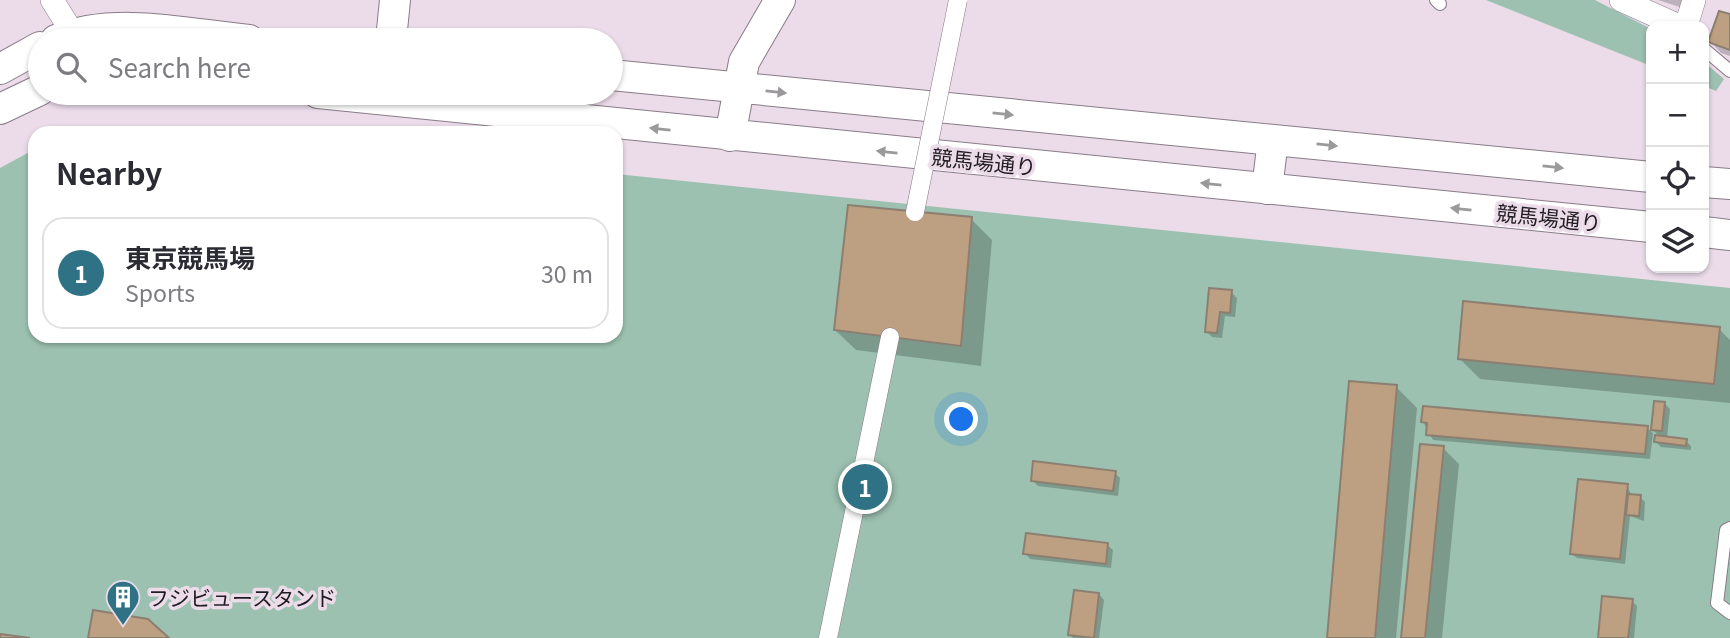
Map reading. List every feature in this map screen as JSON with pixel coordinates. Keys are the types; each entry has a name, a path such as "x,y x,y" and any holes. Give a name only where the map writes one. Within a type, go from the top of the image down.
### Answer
{"street":[{"path":"52,0 65,28"},
{"path":"392,28 395,0"},
{"path":"730,136 744,62 780,0"},
{"path":"915,212 958,0"},
{"path":"1621,0 1668,21"},
{"path":"1688,21 1694,0"},
{"path":"0,69 28,54"},
{"path":"623,76 1646,177"},
{"path":"0,109 28,96"},
{"name":"競馬場通り","path":"456,105 730,136 1646,227"},
{"path":"1267,189 1273,140"},
{"path":"1709,182 1730,184"},
{"path":"1709,233 1730,235"},
{"path":"828,638 890,337"}],"lane":[{"path":"1709,53 1730,71"},
{"path":"1730,528 1726,530 1717,603 1730,613"}],"green space":[{"path":"1486,0 1595,0 1646,26 1646,64"},
{"path":"1709,66 1724,79 1716,91 1709,88"},
{"path":"28,153 28,343 623,343 623,175 1730,288 1730,638 0,638 0,168"}],"building":[{"path":"1719,11 1730,14 1730,50 1709,42"},
{"path":"848,205 972,217 961,346 834,330"},
{"path":"1209,288 1232,290 1230,313 1220,312 1217,333 1205,332"},
{"path":"1463,301 1720,327 1714,384 1458,359"},
{"path":"1349,381 1397,385 1375,638 1327,638"},
{"path":"1654,401 1665,402 1662,431 1651,430"},
{"path":"1423,406 1648,426 1645,454 1426,435 1427,423 1421,422"},
{"path":"1655,435 1687,439 1686,446 1654,442"},
{"path":"1420,444 1444,446 1425,638 1401,638"},
{"path":"1033,461 1116,471 1113,491 1031,481"},
{"path":"1578,479 1628,484 1620,559 1570,554"},
{"path":"1628,494 1641,495 1639,516 1626,515"},
{"path":"1026,533 1108,543 1106,564 1023,554"},
{"path":"1074,590 1099,593 1094,638 1068,635"},
{"path":"1602,596 1633,599 1628,638 1598,638"},
{"name":"フジビュースタンド","path":"93,610 148,619 169,638 88,638"},
{"path":"0,634 30,638 0,638"}],"place":[{"name":"東京競馬場","path":"865,487"},
{"name":"フジビュースタンド","path":"123,627"}]}
